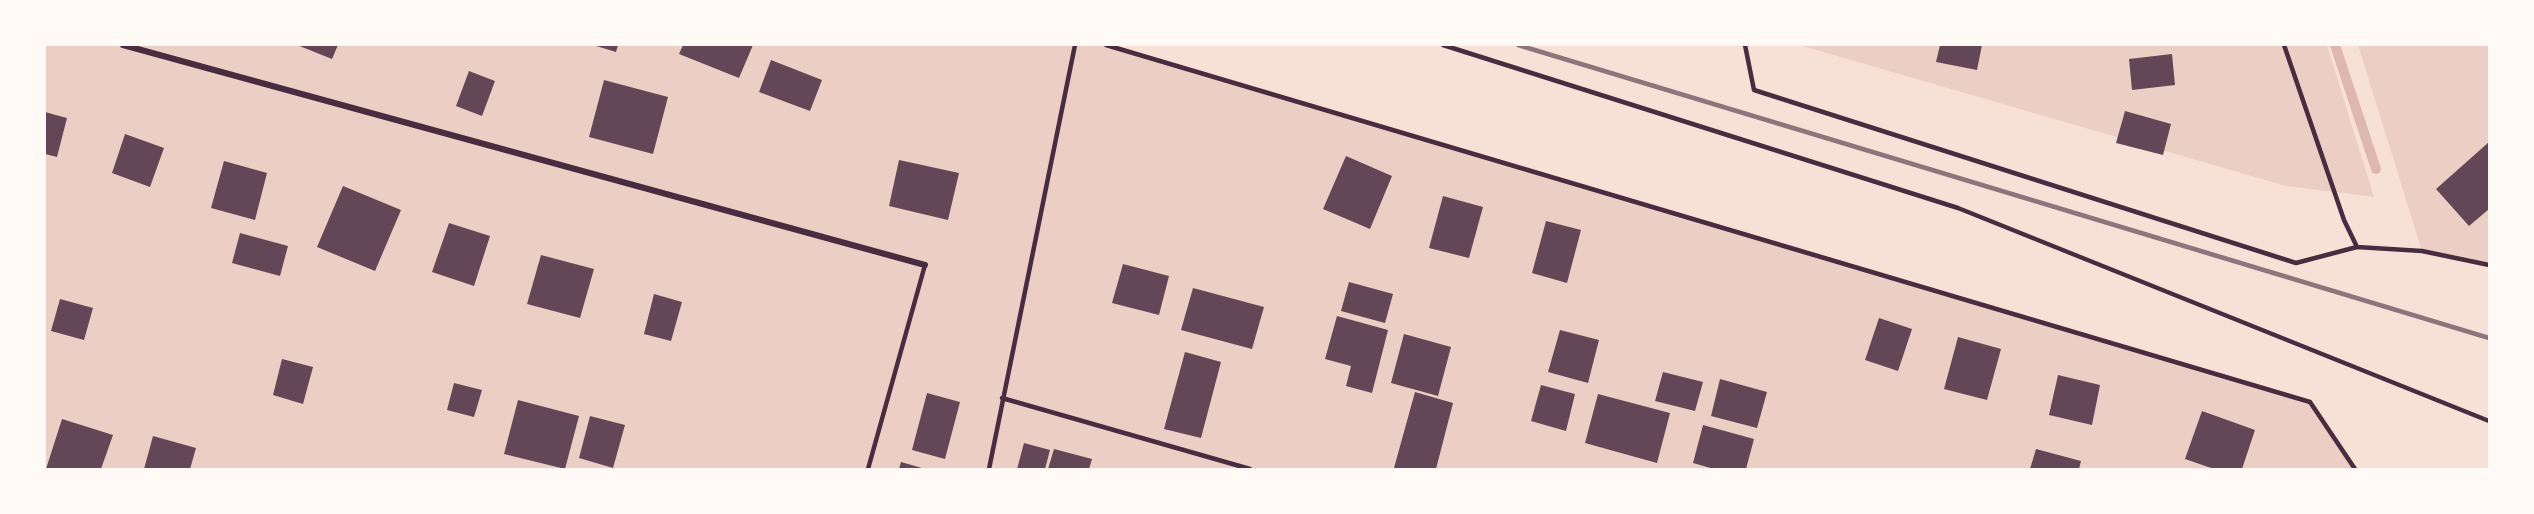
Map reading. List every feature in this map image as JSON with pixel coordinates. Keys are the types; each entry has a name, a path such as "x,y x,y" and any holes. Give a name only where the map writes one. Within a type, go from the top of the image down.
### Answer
{"street":[{"path":"123,45 925,265"}],"lane":[{"path":"989,469 1075,45"},
{"path":"1106,45 2310,402 2355,469"},
{"path":"1443,45 1958,208 2489,421"},
{"path":"1745,45 1754,90 2296,263 2357,247 2422,251 2489,266"},
{"path":"2284,45 2344,220 2357,247"},
{"path":"868,469 925,265"},
{"path":"1002,398 1250,469"}],"shaded area":[{"path":"45,45 1106,45 2310,402 2355,469 45,469"},
{"path":"1799,45 2327,45 2374,197 2286,186"},
{"path":"2358,45 2489,45 2489,265 2422,251"}],"building":[{"path":"297,45 338,45 332,59"},
{"path":"593,45 618,45 616,52"},
{"path":"683,45 753,45 739,78 679,54"},
{"path":"1940,45 1982,45 1977,70 1936,62"},
{"path":"2172,54 2175,85 2132,90 2129,59"},
{"path":"771,60 822,80 810,111 759,92"},
{"path":"469,71 495,81 482,116 456,106"},
{"path":"604,80 668,97 653,154 589,137"},
{"path":"2125,111 2171,124 2163,155 2116,143"},
{"path":"45,112 67,118 57,157 45,154"},
{"path":"125,134 164,148 150,187 112,173"},
{"path":"2489,142 2489,209 2469,226 2436,189"},
{"path":"1346,156 1392,176 1370,229 1323,209"},
{"path":"899,160 959,173 948,220 889,206"},
{"path":"224,161 267,173 255,220 211,208"},
{"path":"343,186 401,210 375,271 317,247"},
{"path":"1443,196 1483,207 1469,258 1429,248"},
{"path":"1546,221 1581,230 1567,283 1532,273"},
{"path":"449,223 490,236 474,286 432,272"},
{"path":"240,233 288,246 280,276 232,263"},
{"path":"541,255 594,269 580,318 527,304"},
{"path":"1123,264 1169,276 1159,315 1112,303"},
{"path":"1349,282 1393,294 1385,323 1341,311"},
{"path":"1193,288 1264,307 1252,349 1181,330"},
{"path":"654,294 682,302 671,341 644,334"},
{"path":"60,299 93,308 84,340 51,331"},
{"path":"1337,316 1388,330 1372,393 1346,386 1351,366 1325,359"},
{"path":"1879,318 1912,329 1898,371 1865,360"},
{"path":"1560,330 1599,340 1588,383 1548,372"},
{"path":"1404,334 1451,347 1438,396 1391,383"},
{"path":"1958,337 2001,349 1987,400 1944,389"},
{"path":"1185,352 1221,362 1201,438 1164,429"},
{"path":"282,359 313,367 303,404 273,395"},
{"path":"1663,372 1703,382 1695,411 1655,401"},
{"path":"2058,375 2100,385 2092,425 2049,415"},
{"path":"1720,379 1767,392 1757,428 1711,416"},
{"path":"454,383 482,390 474,417 447,410"},
{"path":"1541,385 1575,394 1566,431 1531,421"},
{"path":"1415,392 1453,403 1436,469 1394,468"},
{"path":"927,393 960,402 945,459 912,450"},
{"path":"1598,394 1670,413 1657,463 1585,443"},
{"path":"518,400 579,416 565,469 504,454"},
{"path":"2202,411 2255,430 2242,469 2214,469 2185,459"},
{"path":"590,416 625,425 613,468 579,458"},
{"path":"62,419 113,435 101,469 46,469"},
{"path":"1703,425 1754,439 1746,469 1714,469 1693,463"},
{"path":"153,436 196,448 190,469 144,469"},
{"path":"1024,443 1050,450 1045,469 1017,469"},
{"path":"1054,449 1092,459 1089,469 1048,469"},
{"path":"2036,449 2081,461 2079,469 2030,469"},
{"path":"901,462 922,468 922,469 899,469"}],"waterway":[{"path":"2335,45 2376,169"}],"railway":[{"path":"1518,45 2489,338"}]}
